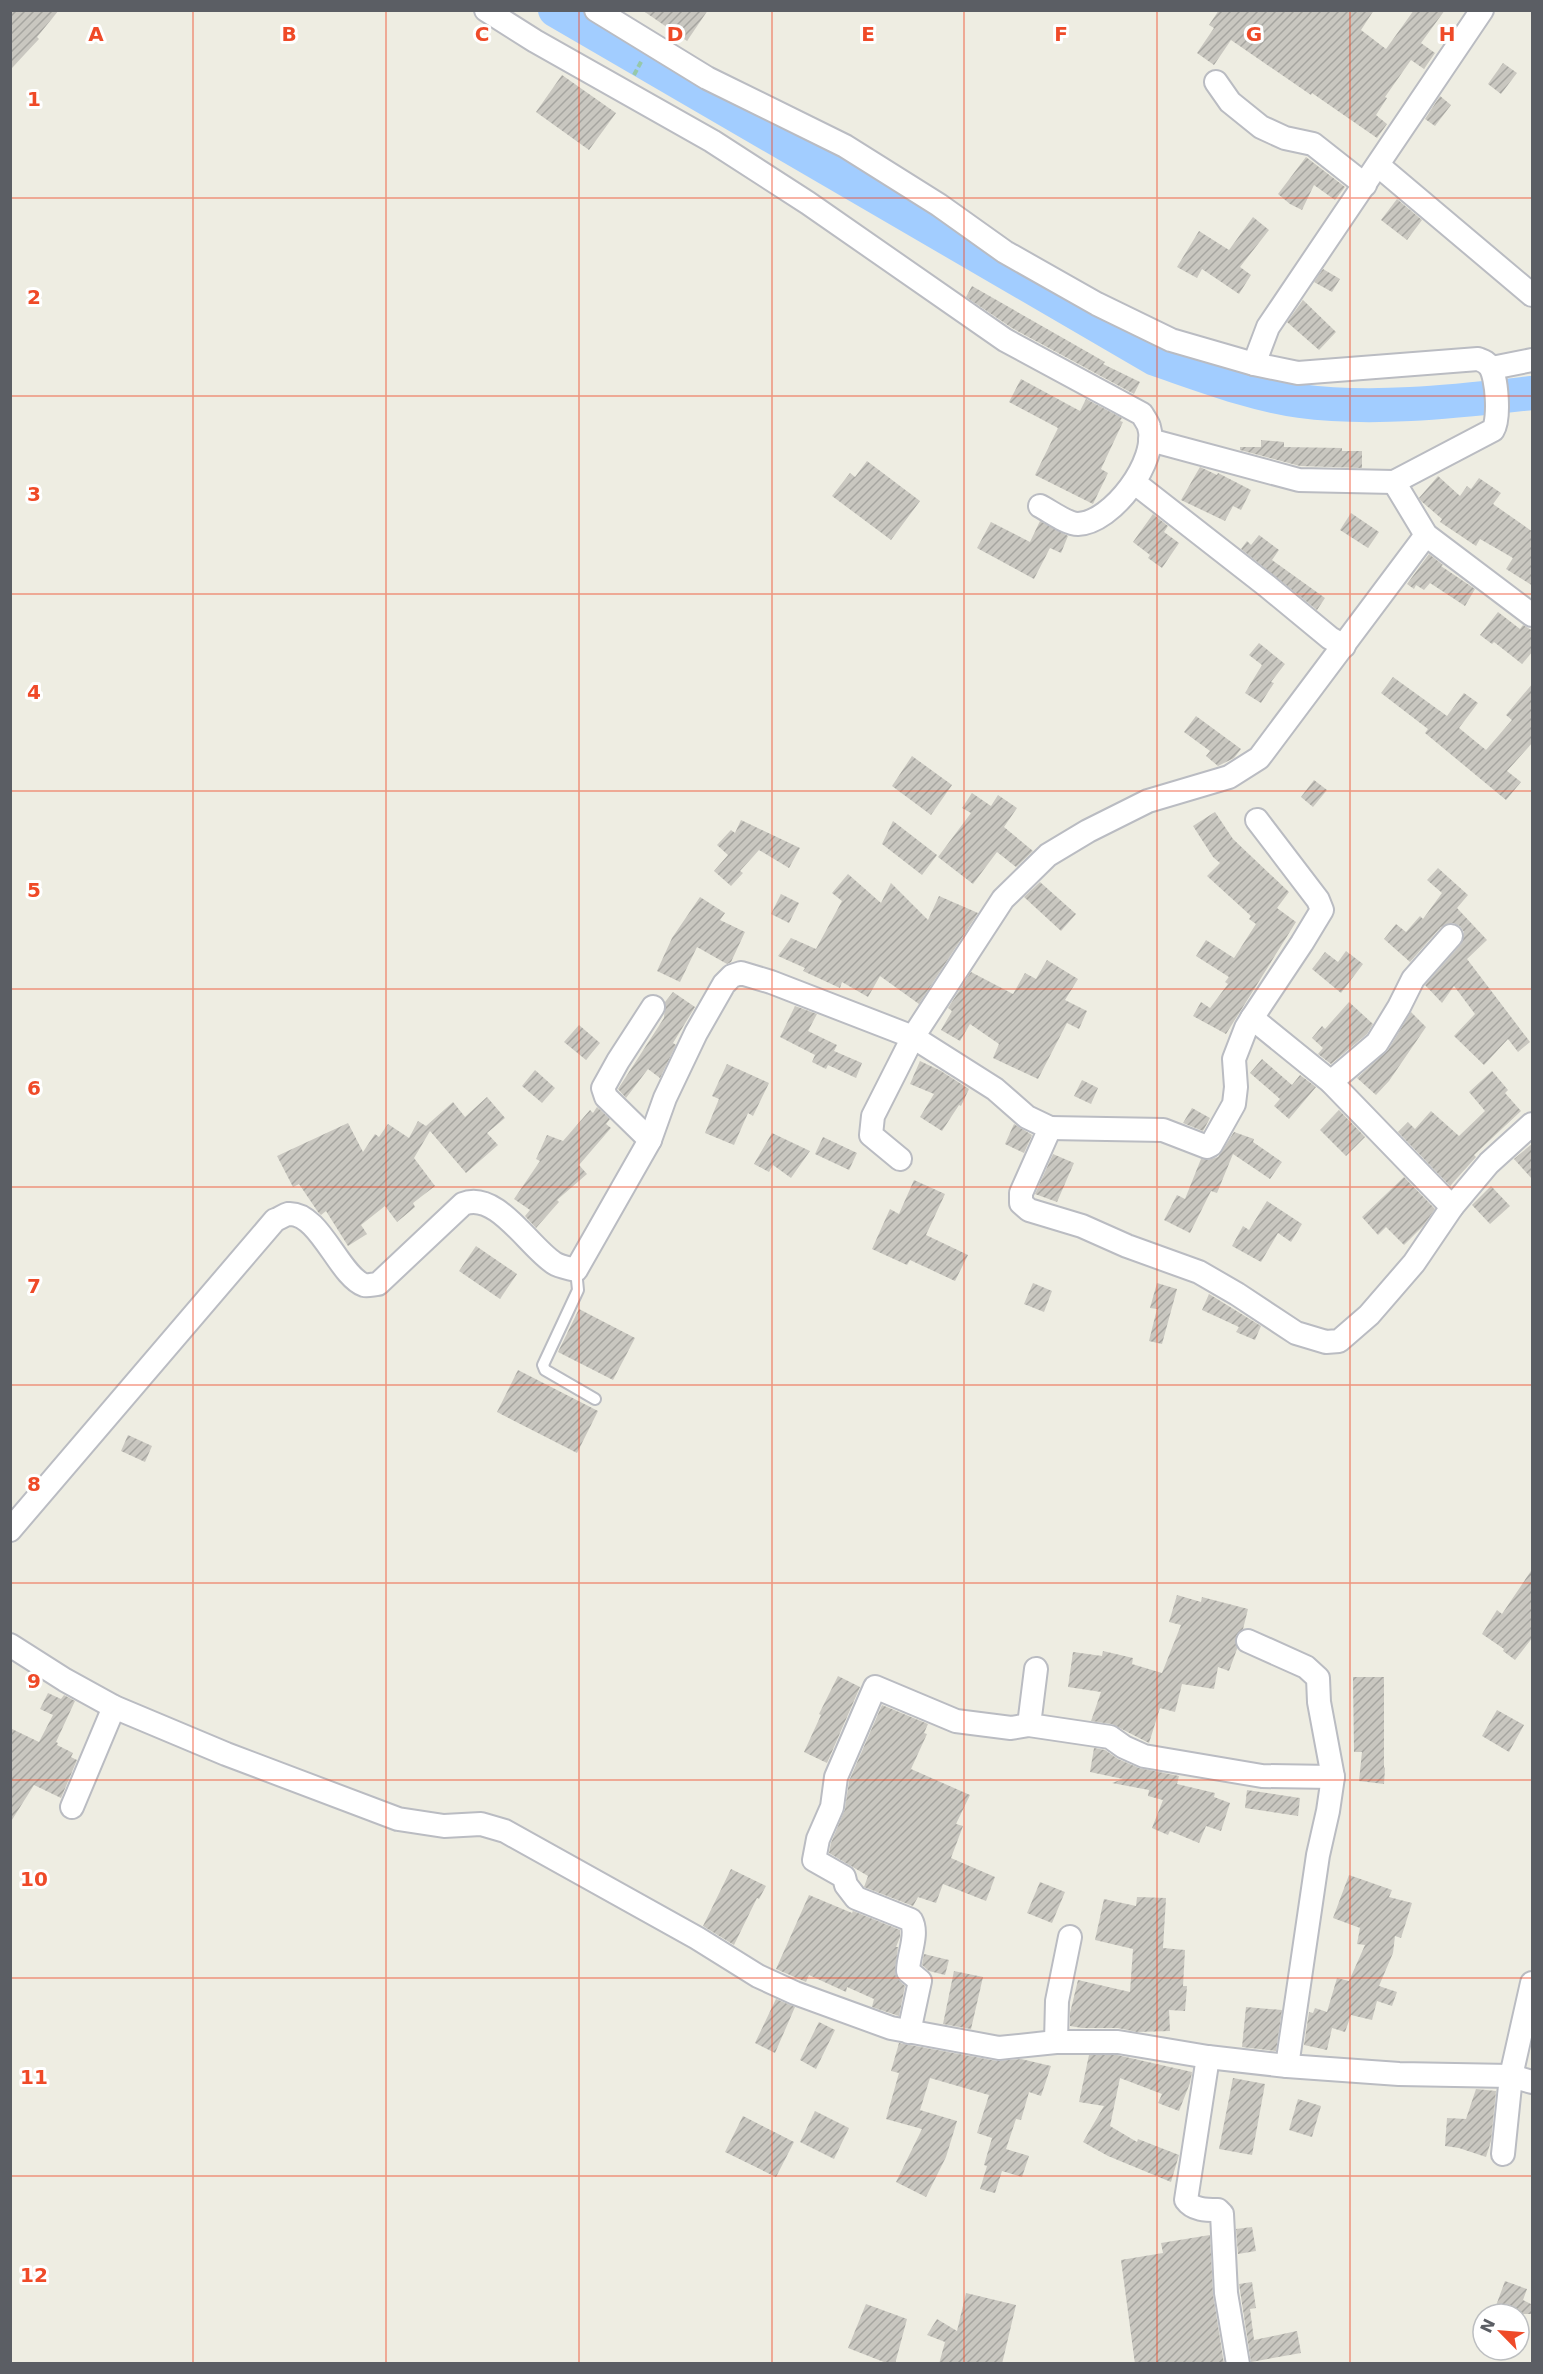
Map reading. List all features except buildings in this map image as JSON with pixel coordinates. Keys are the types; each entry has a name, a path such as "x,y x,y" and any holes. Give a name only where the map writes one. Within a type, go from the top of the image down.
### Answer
{"street":[{"path":"486,10 535,41 712,141 808,203 1005,340 1142,414 1149,427 1150,440 1135,483 1096,520 1076,524 1040,506"},
{"path":"596,10 707,78 845,146 939,205 1005,252 1097,304 1171,340 1254,364 1298,373 1478,359 1486,362 1493,374 1498,416 1493,430 1394,482 1299,480 1150,440"},
{"path":"1254,364 1268,327 1379,166 1482,10"},
{"path":"1216,82 1230,102 1262,127 1285,138 1313,144 1365,185"},
{"path":"1379,166 1533,295"},
{"path":"1493,374 1533,360"},
{"path":"1394,482 1426,535 1533,615"},
{"path":"1135,483 1330,638 1344,646"},
{"path":"900,1160 871,1135 873,1116 913,1037 1003,899 1048,855 1088,831 1148,801 1229,777 1259,758 1426,535"},
{"path":"10,1530 275,1220 288,1214 299,1216 316,1229 354,1278 365,1285 378,1284 464,1204 474,1200 486,1203 504,1216 554,1263 576,1270 650,1140 665,1098 696,1032 724,984 732,976 741,974 771,982 913,1037 995,1089 1027,1117 1050,1128 1108,1131 1163,1130 1207,1147 1215,1140 1234,1104 1236,1087 1234,1059 1238,1045 1252,1018 1322,910 1318,900 1257,820"},
{"path":"1331,1082 1377,1043 1413,979 1451,936"},
{"path":"650,1140 606,1097 603,1088 653,1007"},
{"path":"1252,1018 1331,1082 1452,1207"},
{"path":"1050,1128 1021,1193 1021,1203 1029,1209 1083,1226 1127,1246 1199,1272 1296,1333 1326,1342 1339,1341 1368,1315 1414,1263 1452,1207 1489,1163 1533,1124"},
{"path":"1248,1641 1306,1667 1318,1678 1319,1702 1333,1777 1318,1855 1287,2066"},
{"path":"10,1646 64,1680 114,1707 226,1754 398,1819 444,1826 481,1824 505,1832 697,1938 758,1976 795,1993 891,2028 999,2048 1056,2042 1118,2042 1208,2058 1287,2066 1399,2074 1522,2079"},
{"path":"1029,1725 1036,1669"},
{"path":"909,2032 920,1982 908,1971 915,1927 911,1920 856,1898 846,1885 844,1877 814,1860 818,1839 832,1807 836,1777 875,1687 956,1721 1011,1728 1029,1725 1110,1737 1124,1747 1144,1756 1262,1776 1333,1777"},
{"path":"72,1807 114,1707"},
{"path":"1056,2042 1057,2001 1070,1937"},
{"path":"1503,2154 1522,2079 1533,1983"},
{"path":"1208,2058 1186,2200 1189,2205 1204,2210 1218,2210 1222,2214 1226,2293 1238,2364"}],"lane":[{"path":"576,1270 578,1290 543,1365 545,1370 595,1399"}],"path":[{"path":"633,77 647,52"}],"waterway":[{"path":"555,10 1155,359 1263,394 1328,404 1416,404 1532,393"}]}
